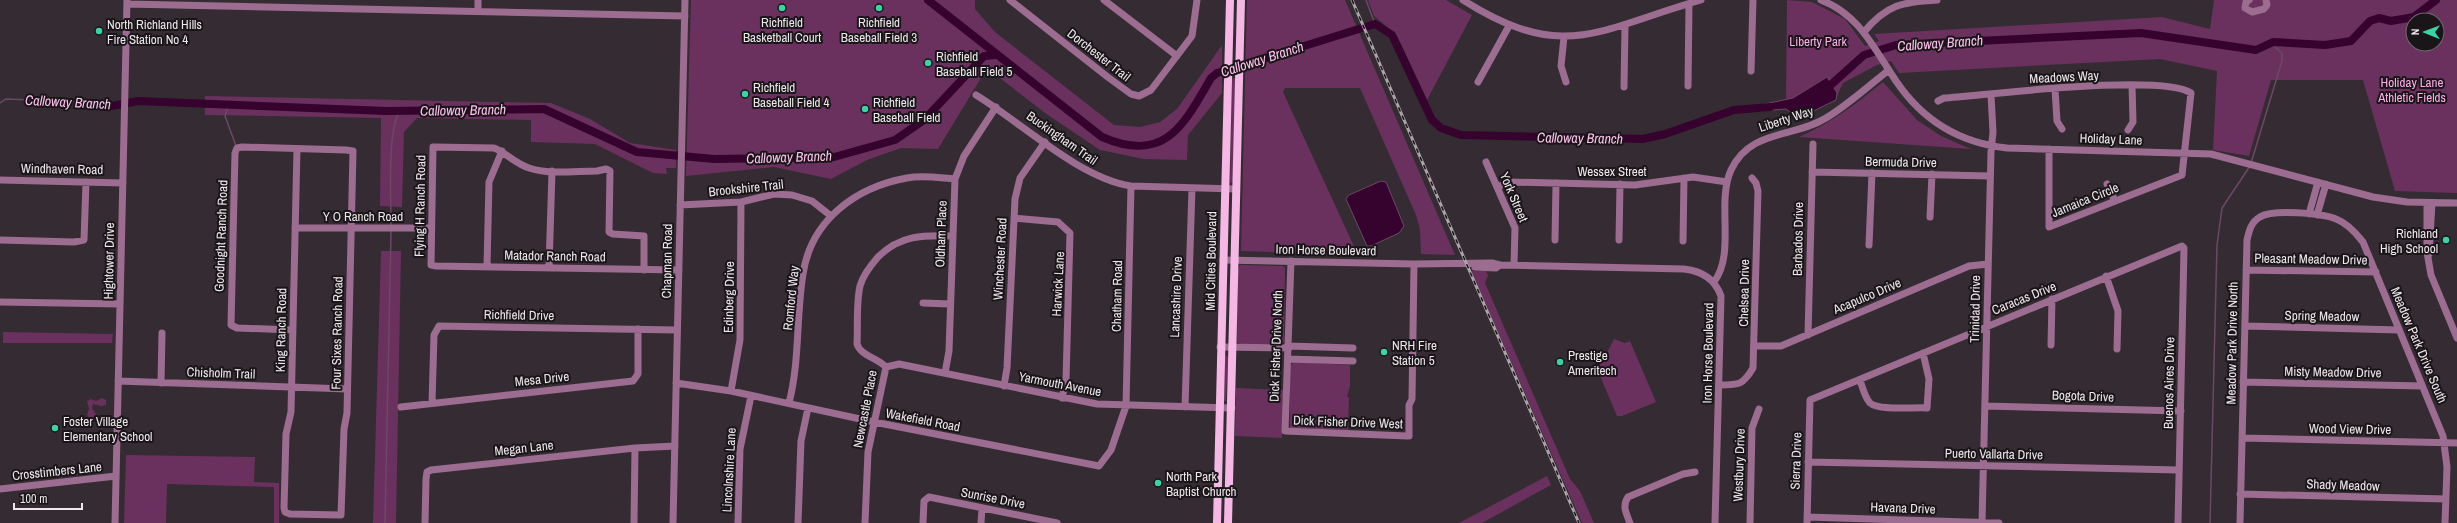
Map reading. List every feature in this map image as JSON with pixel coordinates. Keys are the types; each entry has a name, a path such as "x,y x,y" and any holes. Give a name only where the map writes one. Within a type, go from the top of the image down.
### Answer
{"main road":[{"name":"Mid Cities Boulevard","path":"1216,523 1230,0"},
{"name":"Mid Cities Boulevard","path":"1228,523 1242,0"},
{"path":"1217,496 1229,496"}],"street":[{"path":"478,0 478,11"},
{"name":"Chapman Road","path":"673,523 685,0"},
{"name":"Dorchester Trail","path":"1010,0 1131,94 1139,96 1150,90 1192,36 1197,0"},
{"path":"1104,0 1177,56"},
{"path":"1463,0 1509,26 1526,32 1564,37 1602,32 1625,26 1698,0"},
{"path":"1474,7 1478,0"},
{"path":"1751,72 1753,0"},
{"name":"Holiday Lane","path":"1821,0 1842,11 1864,32 1908,98 1930,119 1957,135 1992,146 2211,154 2384,199 2430,203 2457,203"},
{"path":"1864,32 1878,16 1897,5 1911,1 1937,0"},
{"path":"2249,0 2246,2 2245,8 2252,12 2264,9 2266,0"},
{"path":"127,2 685,16"},
{"name":"Hightower Drive","path":"116,523 127,2"},
{"path":"1688,86 1689,4"},
{"path":"1478,82 1509,26"},
{"path":"1624,87 1625,26"},
{"path":"1564,37 1561,66 1566,82"},
{"name":"Liberty Way","path":"1714,282 1723,268 1727,182 1732,168 1741,154 1763,138 1810,126 1826,118 1887,66"},
{"path":"2128,130 2133,122 2132,85"},
{"name":"Meadows Way","path":"1938,101 1944,98 2055,89 2132,85 2167,85 2191,93 2185,153"},
{"path":"2055,89 2057,120 2062,129"},
{"name":"Buckingham Trail","path":"976,94 1088,173 1114,184 1131,186 1236,189"},
{"name":"Trinidad Drive","path":"1982,523 1990,176 1993,132 1992,95"},
{"name":"Oldham Place","path":"945,373 949,352 952,236 956,179 964,156 996,107"},
{"name":"Winchester Road","path":"1004,386 1007,368 1014,218 1020,178 1045,142"},
{"name":"Barbados Drive","path":"1808,335 1813,144"},
{"name":"Flying H Ranch Road","path":"431,265 433,147 486,148 502,151"},
{"name":"Goodnight Ranch Road","path":"293,330 237,328 231,325 235,153 237,148 298,149"},
{"name":"Four Sixes Ranch Road","path":"298,149 353,151 347,389 341,515"},
{"name":"King Ranch Road","path":"298,149 292,412 286,434 285,512 290,514 341,515"},
{"name":"Jamaica Circle","path":"2049,149 2049,227 2182,175 2185,153"},
{"path":"487,266 488,182 502,151 527,168 552,171 596,171 606,169 610,171 609,232 613,234 644,236 644,270"},
{"name":"York Street","path":"1486,162 1515,228 1514,266"},
{"path":"549,268 552,171"},
{"name":"Bermuda Drive","path":"1812,172 1990,176"},
{"path":"1869,244 1872,173"},
{"path":"1930,217 1932,174"},
{"name":"Romford Way","path":"789,403 797,364 803,273 816,237 831,216 857,195 882,185 918,177 956,179"},
{"name":"Wessex Street","path":"1497,187 1510,182 1651,184 1693,177 1727,182"},
{"path":"1683,241 1684,178"},
{"name":"Chelsea Drive","path":"1720,385 1736,385 1745,381 1753,368 1755,346 1758,191 1756,183 1752,178"},
{"name":"Windhaven Road","path":"0,180 123,182"},
{"path":"0,240 74,242 84,240 86,182"},
{"path":"1555,240 1556,183"},
{"path":"2309,214 2322,183"},
{"path":"2317,215 2322,183"},
{"path":"1619,240 1620,184"},
{"path":"2107,184 2115,201"},
{"name":"Chatham Road","path":"1126,406 1131,186"},
{"name":"Lancashire Drive","path":"1185,407 1192,188"},
{"name":"Brookshire Trail","path":"680,205 741,202 774,194 792,195 812,201 831,216"},
{"name":"Edinberg Drive","path":"731,391 740,340 741,202"},
{"path":"2430,203 2426,240 2433,283 2457,338"},
{"name":"Meadow Park Drive South","path":"2309,214 2336,218 2350,228 2363,242 2422,386 2438,420 2444,443 2447,467 2445,523"},
{"name":"Meadow Park Drive North","path":"2240,523 2244,326 2247,240 2249,229 2255,221 2264,215 2309,214"},
{"name":"Harwick Lane","path":"1014,218 1058,222 1070,233 1066,380 1062,398"},
{"name":"Y O Ranch Road","path":"295,228 431,228"},
{"name":"Newcastle Place","path":"865,523 868,452 886,367 877,358 865,355 857,344 859,293 863,279 876,259 898,241 911,236 952,236"},
{"name":"Caracas Drive","path":"1810,400 2106,276 2182,246"},
{"name":"Buenos Aires Drive","path":"2178,523 2184,248 2182,246"},
{"name":"Iron Horse Boulevard","path":"1223,260 1429,264 1435,266 1492,268 1500,265 1684,269 1701,273 1714,282 1721,296 1720,385 1715,523"},
{"name":"Dick Fisher Drive North","path":"1285,431 1291,261"},
{"name":"Dick Fisher Drive West","path":"1285,431 1409,436 1410,405 1412,399 1414,264"},
{"name":"Acapulco Drive","path":"1755,346 1781,346 1969,266 1988,264"},
{"name":"Matador Ranch Road","path":"431,265 679,270"},
{"name":"Pleasant Meadow Drive","path":"2246,270 2376,272"},
{"path":"2106,276 2118,311 2117,349"},
{"path":"2051,345 2052,299"},
{"path":"0,302 120,304"},
{"path":"923,304 950,304"},
{"name":"Richfield Drive","path":"432,403 434,335 439,326 677,330"},
{"name":"Spring Meadow","path":"2244,326 2399,330"},
{"name":"Mesa Drive","path":"401,406 633,381 638,374 638,329"},
{"path":"161,383 162,333"},
{"path":"1220,347 1353,348"},
{"path":"1860,380 1869,402 1880,407 1927,408 1929,379 1923,353"},
{"path":"1288,359 1353,361"},
{"name":"Yarmouth Avenue","path":"886,367 899,364 1097,404 1232,408"},
{"name":"Chisholm Trail","path":"118,381 347,389"},
{"name":"Misty Meadow Drive","path":"2243,382 2422,386"},
{"name":"Wakefield Road","path":"676,383 731,391 874,422 1099,466 1111,450 1126,406"},
{"name":"Lincolnshire Lane","path":"738,523 740,449 751,396"},
{"name":"Sierra Drive","path":"1807,520 1810,400"},
{"name":"Bogota Drive","path":"1985,406 2181,411"},
{"path":"798,523 801,441 808,408"},
{"name":"Westbury Drive","path":"1750,523 1752,428 1759,409"},
{"name":"Wood View Drive","path":"2242,438 2457,443"},
{"name":"Megan Lane","path":"425,523 426,479 427,472 431,470 636,448 675,446"},
{"path":"634,523 636,448"},
{"name":"Puerto Vallarta Drive","path":"1808,462 2179,470"},
{"path":"1630,523 1625,510 1625,502 1628,497 1683,474 1696,472"},
{"name":"Crosstimbers Lane","path":"0,488 116,476"},
{"name":"Shady Meadow","path":"2240,494 2446,499"},
{"name":"Sunrise Drive","path":"923,523 924,499 929,497 1041,521 1057,523"},
{"path":"981,523 982,508"},
{"name":"Havana Drive","path":"1807,520 1999,523"}],"green space":[{"path":"691,0 975,0 975,9 995,32 1114,125 1140,127 1160,122 1177,109 1222,45 1222,93 1188,135 1187,160 1144,159 1100,150 1045,113 987,68 938,149 901,148 867,160 831,179 774,167 686,176"},
{"path":"1247,0 1345,0 1455,255 1421,254 1420,230 1416,215 1360,88 1285,88 1283,92 1358,255 1241,251"},
{"path":"1368,0 1446,0 1472,15 1427,100 1401,44 1392,31 1374,16"},
{"path":"1787,0 1812,2 1845,19 1865,46 1879,41 1874,34 2162,17 2210,29 2214,0 2457,0 2457,193 2395,191 2363,80 2271,80 2249,156 2213,150 2217,71 2160,59 1899,73 1891,61 1877,65 1843,83 1837,96 1837,92 1827,77 1793,98 1786,99"},
{"path":"1236,78 1233,182 1230,183 1232,79"},
{"path":"1883,82 1917,120 1941,136 1971,149 1799,137 1822,126 1863,98"},
{"path":"205,96 551,103 590,119 630,143 676,150 676,168 666,168 667,174 653,173 595,144 531,142 531,120 417,118 404,132 402,207 380,206 381,118 205,115"},
{"path":"381,251 401,251 396,523 373,523"},
{"path":"1240,265 1283,266 1285,268 1284,341 1282,345 1240,344 1237,342 1238,270"},
{"path":"1471,271 1486,271 1488,275 1485,283 1570,479 1580,491 1594,523 1582,523"},
{"path":"3,332 113,334 112,343 3,343"},
{"path":"1614,339 1625,343 1630,341 1656,402 1622,416 1617,416 1595,364 1604,359"},
{"path":"1225,355 1228,357 1226,401 1224,401"},
{"path":"1294,362 1350,365 1350,386 1347,397 1349,397 1348,430 1290,428 1290,366"},
{"path":"1236,388 1283,390 1282,438 1235,436"},
{"path":"102,398 106,400 106,405 101,406 93,404 92,408 97,416 90,419 87,415 89,409 87,401 91,399 96,401"},
{"path":"126,455 255,457 254,482 279,483 279,523 274,523 274,487 167,484 166,523 124,523"},
{"path":"1547,476 1551,485 1482,523 1459,523"}],"shaded area":[{"path":"1827,77 1837,93 1836,100 1799,118 1786,109 1760,111 1760,105 1793,98"},
{"path":"1381,181 1386,182 1404,226 1399,233 1371,246 1367,246 1346,199 1349,195"}],"waterway":[{"name":"Calloway Branch","path":"928,0 1102,137 1124,144 1142,146 1157,143 1170,136 1181,125 1211,78 1217,73 1375,24 1392,35 1432,120 1441,128 1461,135 1643,139 1665,134 1734,110 1770,107"},
{"path":"1366,0 1375,24"},
{"name":"Calloway Branch","path":"1824,91 1864,55 1896,45 2141,33 2256,50 2273,42 2325,45 2351,41 2370,21 2379,18 2391,21 2414,17 2436,0"},
{"path":"2251,163 2282,61 2282,53 2275,47 2278,43"},
{"name":"Calloway Branch","path":"107,103 112,106 138,101 386,111 544,109 637,152 714,159 834,157 895,140 924,120 984,56 996,55"},
{"name":"Calloway Branch","path":"0,103 6,99 107,103"},
{"path":"236,146 225,116 228,107 243,105"},
{"path":"391,225 391,148 396,120 400,111"},
{"path":"2210,523 2217,245 2222,208 2250,166"},
{"path":"385,523 391,231"}],"railway":[{"path":"1352,0 1579,523"}],"place":[{"name":"Richfield Basketball Court","path":"782,8"},
{"name":"Richfield Baseball Field 3","path":"879,8"},
{"name":"North Richland Hills Fire Station No 4","path":"99,31"},
{"name":"Richfield Baseball Field 5","path":"928,63"},
{"name":"Richfield Baseball Field 4","path":"745,94"},
{"name":"Richfield Baseball Field","path":"865,109"},
{"name":"Richland High School","path":"2446,240"},
{"name":"NRH Fire Station 5","path":"1384,352"},
{"name":"Prestige Ameritech","path":"1560,362"},
{"name":"Foster Village Elementary School","path":"55,428"},
{"name":"North Park Baptist Church","path":"1158,483"}],"park label":[{"name":"Liberty Park","path":"1818,41"},
{"name":"Holiday Lane Athletic Fields","path":"2412,90"}]}
